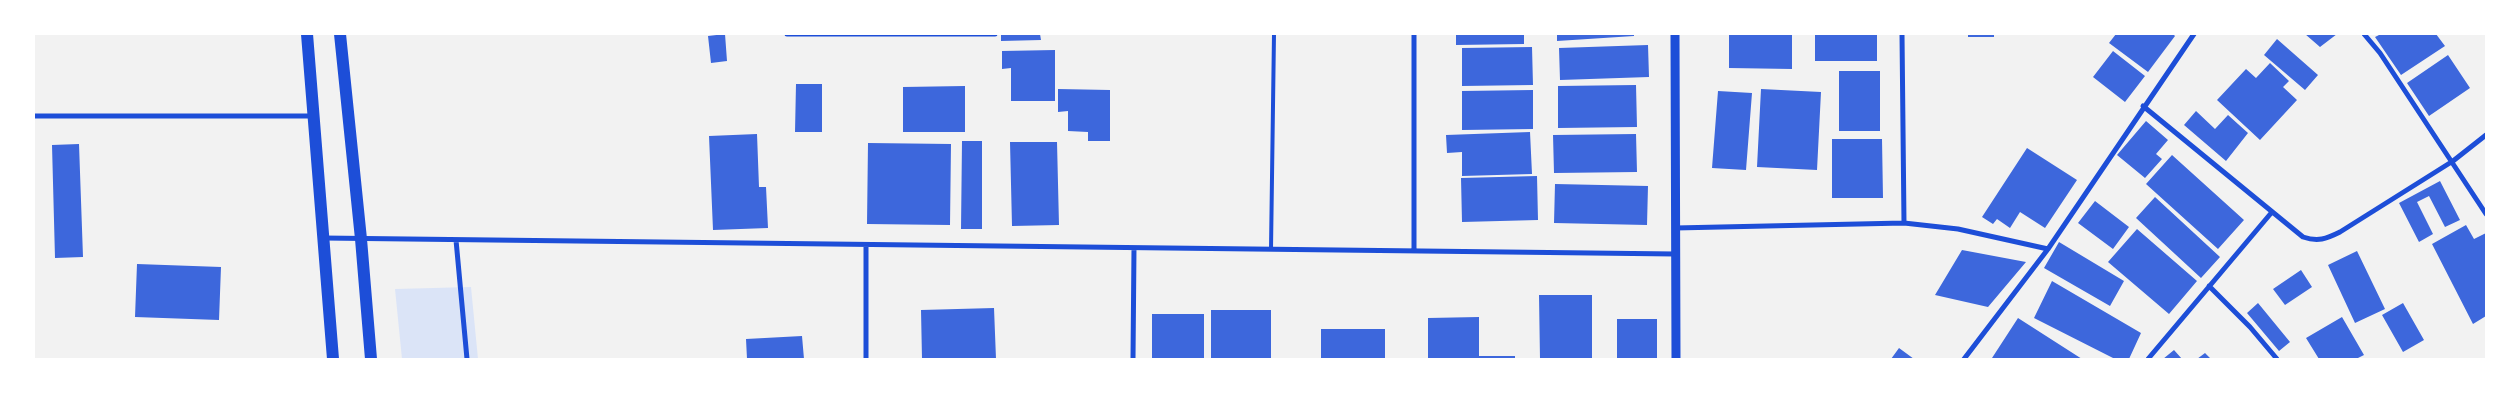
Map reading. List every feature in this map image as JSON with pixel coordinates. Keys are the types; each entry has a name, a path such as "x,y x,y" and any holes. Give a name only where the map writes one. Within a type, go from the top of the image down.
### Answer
{"main road":[{"path":"307,34 333,359"},
{"path":"340,34 362,239 371,359"}],"street":[{"path":"787,34 995,34"},
{"path":"1414,34 1414,251"},
{"path":"1675,34 1676,359"},
{"path":"1902,34 1904,223"},
{"path":"1964,359 2048,249 2143,106 2194,34"},
{"path":"2364,34 2453,161 2486,214"},
{"path":"2143,106 2303,237 2314,241 2325,239 2453,161 2486,135"},
{"path":"34,116 315,116"},
{"path":"2148,359 2272,212"},
{"path":"1675,228 1904,223 1958,229 2048,249"},
{"path":"323,238 1675,254"},
{"path":"456,240 467,359"},
{"path":"866,245 866,359"},
{"path":"1132,359 1134,248"},
{"path":"2209,286 2250,327 2277,359"}],"lane":[{"path":"1272,249 1274,34"}],"shaded area":[{"path":"471,287 478,359 402,359 395,289"}],"building":[{"path":"725,34 727,61 711,63 708,36"},
{"path":"1001,34 1040,34 1041,40 1001,41"},
{"path":"1456,34 1524,34 1524,44 1456,45"},
{"path":"1557,34 1634,34 1634,36 1557,41"},
{"path":"1729,34 1792,34 1792,69 1729,68"},
{"path":"1815,34 1877,34 1877,61 1815,61"},
{"path":"1968,34 1994,34 1994,37 1968,37"},
{"path":"2116,34 2173,34 2175,36 2148,72 2109,43"},
{"path":"2305,34 2337,34 2320,47"},
{"path":"2381,34 2436,34 2445,46 2401,75 2375,37"},
{"path":"2277,39 2318,75 2305,90 2264,55"},
{"path":"1648,45 1649,77 1560,80 1559,48"},
{"path":"1532,47 1533,85 1462,86 1462,48"},
{"path":"1055,50 1055,101 1011,101 1011,68 1002,69 1002,51"},
{"path":"2113,51 2145,76 2125,102 2093,77"},
{"path":"2448,55 2470,88 2429,116 2407,83"},
{"path":"2270,63 2289,81 2283,87 2297,100 2260,140 2217,100 2246,69 2256,78"},
{"path":"1839,71 1880,71 1880,131 1839,131"},
{"path":"796,84 822,84 822,132 795,132"},
{"path":"1636,85 1637,127 1558,128 1558,86"},
{"path":"965,86 965,132 903,132 903,87"},
{"path":"1058,89 1110,90 1110,141 1088,141 1088,132 1068,131 1068,111 1058,112"},
{"path":"1761,89 1821,92 1817,170 1757,167"},
{"path":"1533,90 1533,129 1462,130 1462,91"},
{"path":"1718,91 1752,93 1746,170 1712,168"},
{"path":"2196,111 2215,129 2228,115 2248,133 2226,161 2184,125"},
{"path":"2146,121 2168,140 2156,154 2162,159 2145,178 2117,155"},
{"path":"1530,132 1532,174 1462,176 1462,152 1447,153 1446,135"},
{"path":"757,134 759,187 766,187 768,228 713,230 709,136"},
{"path":"1636,134 1637,172 1554,173 1553,135"},
{"path":"1832,139 1882,139 1883,198 1832,198"},
{"path":"962,141 982,141 982,229 961,229"},
{"path":"1010,142 1057,142 1059,225 1012,226"},
{"path":"868,143 951,144 950,225 867,224"},
{"path":"79,144 83,257 55,258 52,145"},
{"path":"2027,148 2077,180 2045,228 2020,212 2010,228 1997,219 1993,224 1982,217"},
{"path":"2172,155 2244,220 2218,249 2146,184"},
{"path":"1537,176 1538,220 1462,222 1461,178"},
{"path":"2440,181 2460,220 2445,227 2429,196 2417,202 2433,234 2419,242 2399,203"},
{"path":"1555,184 1648,186 1647,225 1554,223"},
{"path":"2155,197 2220,257 2201,278 2136,218"},
{"path":"2095,201 2129,227 2113,249 2078,223"},
{"path":"2466,225 2474,239 2486,233 2486,316 2473,324 2432,244"},
{"path":"2137,229 2197,281 2169,314 2108,262"},
{"path":"2059,242 2124,281 2110,306 2044,268"},
{"path":"1962,250 2026,262 1988,307 1935,295"},
{"path":"2357,251 2385,309 2355,323 2328,265"},
{"path":"137,264 221,267 219,320 135,317"},
{"path":"2301,270 2312,287 2285,305 2273,289"},
{"path":"2052,281 2141,333 2129,359 2115,359 2034,318"},
{"path":"1539,295 1592,295 1592,359 1540,359"},
{"path":"2258,303 2290,342 2279,351 2247,313"},
{"path":"2403,303 2424,340 2403,352 2382,315"},
{"path":"994,308 996,359 922,359 921,310"},
{"path":"1211,310 1271,310 1271,359 1211,359"},
{"path":"1152,314 1204,314 1204,359 1152,359"},
{"path":"1479,317 1479,356 1515,356 1515,359 1428,359 1428,318"},
{"path":"2342,317 2364,355 2356,359 2319,359 2306,338"},
{"path":"2018,318 2082,359 1992,358"},
{"path":"1617,319 1657,319 1657,359 1617,359"},
{"path":"1321,329 1385,329 1385,359 1321,359"},
{"path":"802,336 804,359 747,359 746,339"},
{"path":"1899,348 1914,359 1891,359"},
{"path":"2174,350 2182,359 2163,359"},
{"path":"2205,353 2211,359 2197,359"}]}
